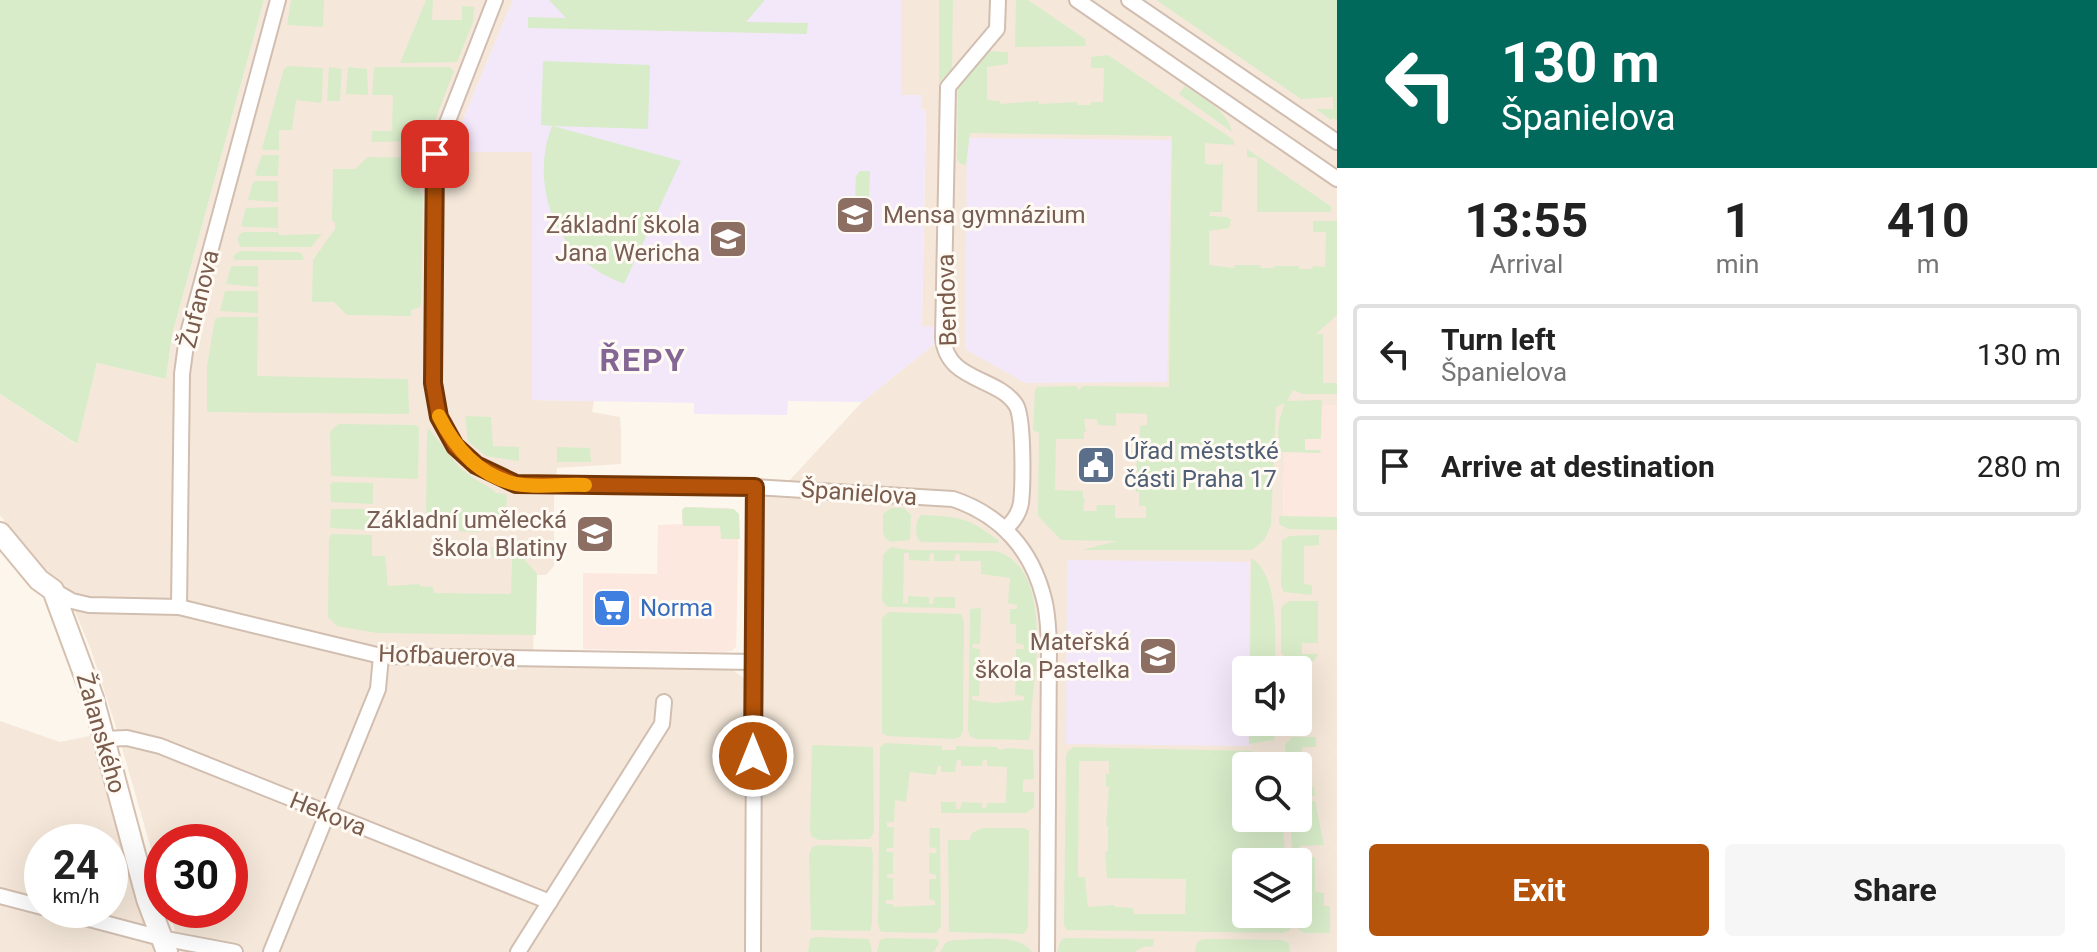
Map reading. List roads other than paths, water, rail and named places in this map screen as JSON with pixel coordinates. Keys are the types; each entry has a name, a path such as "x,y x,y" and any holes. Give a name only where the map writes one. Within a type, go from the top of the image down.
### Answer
{"street":[{"name":"Žufanova","path":"179,607 182,374 187,337 278,0"},
{"name":"Španielova","path":"495,0 435,154 433,383 439,417 455,446 476,465 516,484 755,487 953,499 977,507 1006,528 1031,564 1044,600 1049,643 1047,952"},
{"name":"Bendova","path":"998,0 997,29 948,87 944,351 955,366 1017,405 1022,424 1021,504 1015,521 1006,528"},
{"path":"1077,0 1337,179"},
{"path":"1129,0 1337,142"},
{"path":"753,952 755,487"},
{"name":"Žalanského","path":"0,533 33,574 53,590 93,698 147,899 164,945"},
{"name":"Hofbauerova","path":"53,590 72,601 89,605 179,607 381,656 754,662"},
{"path":"271,952 378,689 381,656"},
{"path":"518,952 662,724 664,702"},
{"name":"Hekova","path":"103,739 127,738 160,746 550,902"},
{"path":"0,896 24,902"},
{"path":"111,928 164,945 235,952"}],"place":[{"name":"Mensa gymnázium","path":"855,215"},
{"name":"Základní škola Jana Wericha","path":"728,239"},
{"name":"Úřad měststké části Praha 17","path":"1096,465"},
{"name":"Základní umělecká škola Blatiny","path":"595,534"},
{"name":"Norma","path":"612,608"},
{"name":"Mateřská škola Pastelka","path":"1158,656"}],"district":[{"name":"ŘEPY","path":"643,360"}]}
